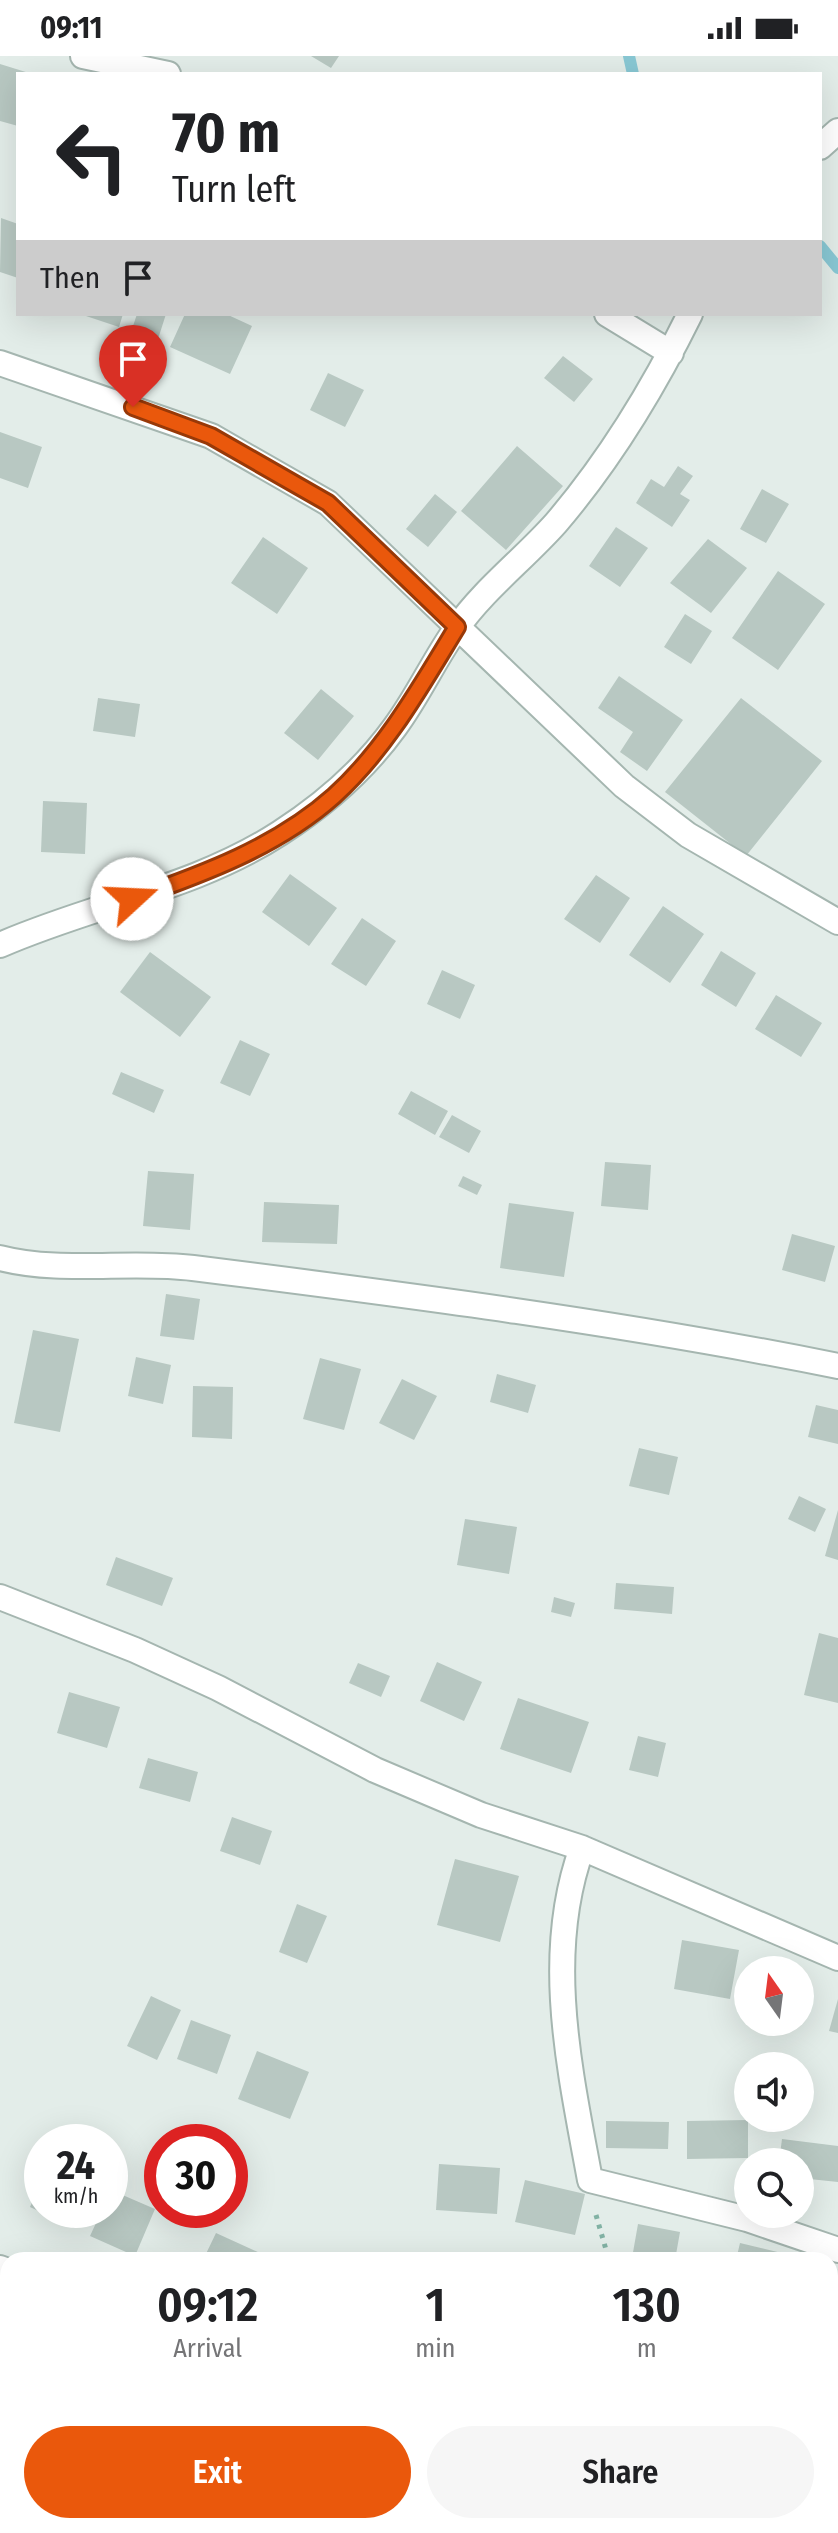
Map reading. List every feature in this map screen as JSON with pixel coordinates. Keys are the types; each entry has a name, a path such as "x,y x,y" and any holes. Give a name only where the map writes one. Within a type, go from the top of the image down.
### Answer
{"street":[{"path":"83,56 159,72"},
{"path":"822,145 838,131"},
{"path":"610,316 671,353"},
{"path":"0,945 46,924 217,870 279,834 334,796 395,728 457,627 556,523 606,457 671,353 689,316"},
{"path":"0,363 211,436 328,503 624,786 688,835 838,922"},
{"path":"0,1258 43,1264 181,1266 355,1288 660,1334 838,1366"},
{"path":"0,1597 135,1650 218,1688 388,1775 481,1815 582,1848 838,1958"},
{"path":"582,1848 566,1902 562,1964 566,2038 590,2180 747,2219 838,2250"}],"path":[{"path":"590,2180 597,2224 606,2252"}],"building":[{"path":"311,56 339,56 331,68"},
{"path":"0,64 26,72 16,72 16,125 0,121"},
{"path":"1,218 16,223 16,277 0,272"},
{"path":"86,316 122,316 119,327"},
{"path":"136,316 165,316 152,358 125,350"},
{"path":"184,316 230,316 252,326 230,374 170,347"},
{"path":"563,356 593,379 574,402 544,378"},
{"path":"328,373 364,390 345,427 310,410"},
{"path":"0,432 42,447 28,488 0,478"},
{"path":"517,446 563,486 506,550 461,511"},
{"path":"678,466 693,476 680,494 690,500 672,527 636,503 651,479 664,487"},
{"path":"762,489 789,504 766,543 740,529"},
{"path":"435,494 457,512 428,547 406,529"},
{"path":"616,527 648,548 620,587 589,566"},
{"path":"263,537 308,568 277,614 231,583"},
{"path":"708,539 747,568 711,613 670,583"},
{"path":"778,571 825,604 778,670 732,638"},
{"path":"685,614 712,631 691,664 664,647"},
{"path":"619,676 683,720 647,771 620,752 633,732 598,708"},
{"path":"321,689 354,716 318,760 284,733"},
{"path":"98,698 140,704 135,737 93,731"},
{"path":"741,698 822,761 746,856 665,792"},
{"path":"43,801 87,803 85,854 41,852"},
{"path":"290,874 337,908 309,946 262,912"},
{"path":"596,875 630,898 600,943 564,919"},
{"path":"663,906 704,934 670,983 629,955"},
{"path":"362,918 396,941 366,986 331,964"},
{"path":"721,951 756,973 736,1007 701,985"},
{"path":"150,952 211,997 180,1037 120,992"},
{"path":"442,970 475,985 460,1019 427,1004"},
{"path":"776,995 822,1023 801,1057 755,1029"},
{"path":"240,1040 270,1054 250,1096 220,1083"},
{"path":"121,1072 164,1090 154,1113 112,1094"},
{"path":"411,1091 448,1111 435,1135 398,1114"},
{"path":"452,1115 481,1131 469,1153 439,1137"},
{"path":"605,1162 651,1165 648,1210 601,1206"},
{"path":"148,1171 194,1174 190,1230 143,1226"},
{"path":"463,1176 482,1185 477,1195 458,1186"},
{"path":"264,1202 339,1205 337,1244 262,1242"},
{"path":"509,1203 574,1212 564,1277 500,1268"},
{"path":"792,1234 835,1246 825,1282 782,1270"},
{"path":"166,1294 200,1299 194,1340 160,1336"},
{"path":"33,1330 79,1339 60,1432 14,1423"},
{"path":"136,1357 171,1365 163,1404 128,1396"},
{"path":"320,1358 361,1369 344,1430 303,1419"},
{"path":"497,1374 536,1385 528,1413 490,1402"},
{"path":"402,1379 437,1396 414,1440 379,1423"},
{"path":"193,1386 233,1387 232,1439 192,1437"},
{"path":"816,1405 838,1410 838,1444 808,1437"},
{"path":"639,1448 678,1457 669,1495 629,1486"},
{"path":"799,1496 826,1509 815,1532 788,1519"},
{"path":"838,1510 838,1560 825,1556"},
{"path":"465,1519 517,1527 509,1574 457,1565"},
{"path":"116,1557 173,1578 162,1606 106,1585"},
{"path":"616,1583 674,1587 672,1614 614,1609"},
{"path":"554,1597 575,1603 571,1617 551,1612"},
{"path":"819,1633 838,1638 838,1703 804,1695"},
{"path":"437,1662 482,1682 464,1721 420,1701"},
{"path":"358,1663 390,1676 381,1697 349,1683"},
{"path":"69,1692 120,1707 107,1748 57,1733"},
{"path":"518,1698 589,1722 571,1773 500,1749"},
{"path":"638,1736 666,1743 658,1777 629,1770"},
{"path":"148,1758 198,1772 190,1802 139,1788"},
{"path":"232,1817 272,1831 260,1865 220,1851"},
{"path":"455,1859 519,1876 500,1942 437,1925"},
{"path":"297,1904 327,1916 307,1963 279,1952"},
{"path":"682,1940 739,1950 738,1956 734,1956 730,1999 674,1989"},
{"path":"151,1996 181,2010 157,2060 127,2046"},
{"path":"838,1999 838,2033 829,2031"},
{"path":"191,2020 231,2035 217,2074 177,2059"},
{"path":"257,2051 309,2072 290,2119 238,2099"},
{"path":"734,2120 734,2132 748,2132 748,2148 734,2148 734,2158 687,2159 687,2121"},
{"path":"606,2121 669,2122 668,2149 606,2148"},
{"path":"782,2139 838,2146 838,2182 814,2179 814,2148 781,2148"},
{"path":"439,2164 500,2168 497,2214 436,2210"},
{"path":"525,2180 585,2194 575,2235 515,2222"},
{"path":"128,2197 144,2204 144,2228 147,2228 137,2252 126,2252 90,2236 94,2228 128,2228"},
{"path":"638,2224 680,2232 676,2252 633,2252"},
{"path":"216,2233 258,2252 207,2252"},
{"path":"740,2243 777,2252 738,2252"}],"waterway":[{"path":"629,56 633,72"},
{"path":"822,248 838,268"}],"route":[{"path":"132,899 217,870 279,834 334,796 395,728 457,627 328,503 211,436 133,407"}]}
